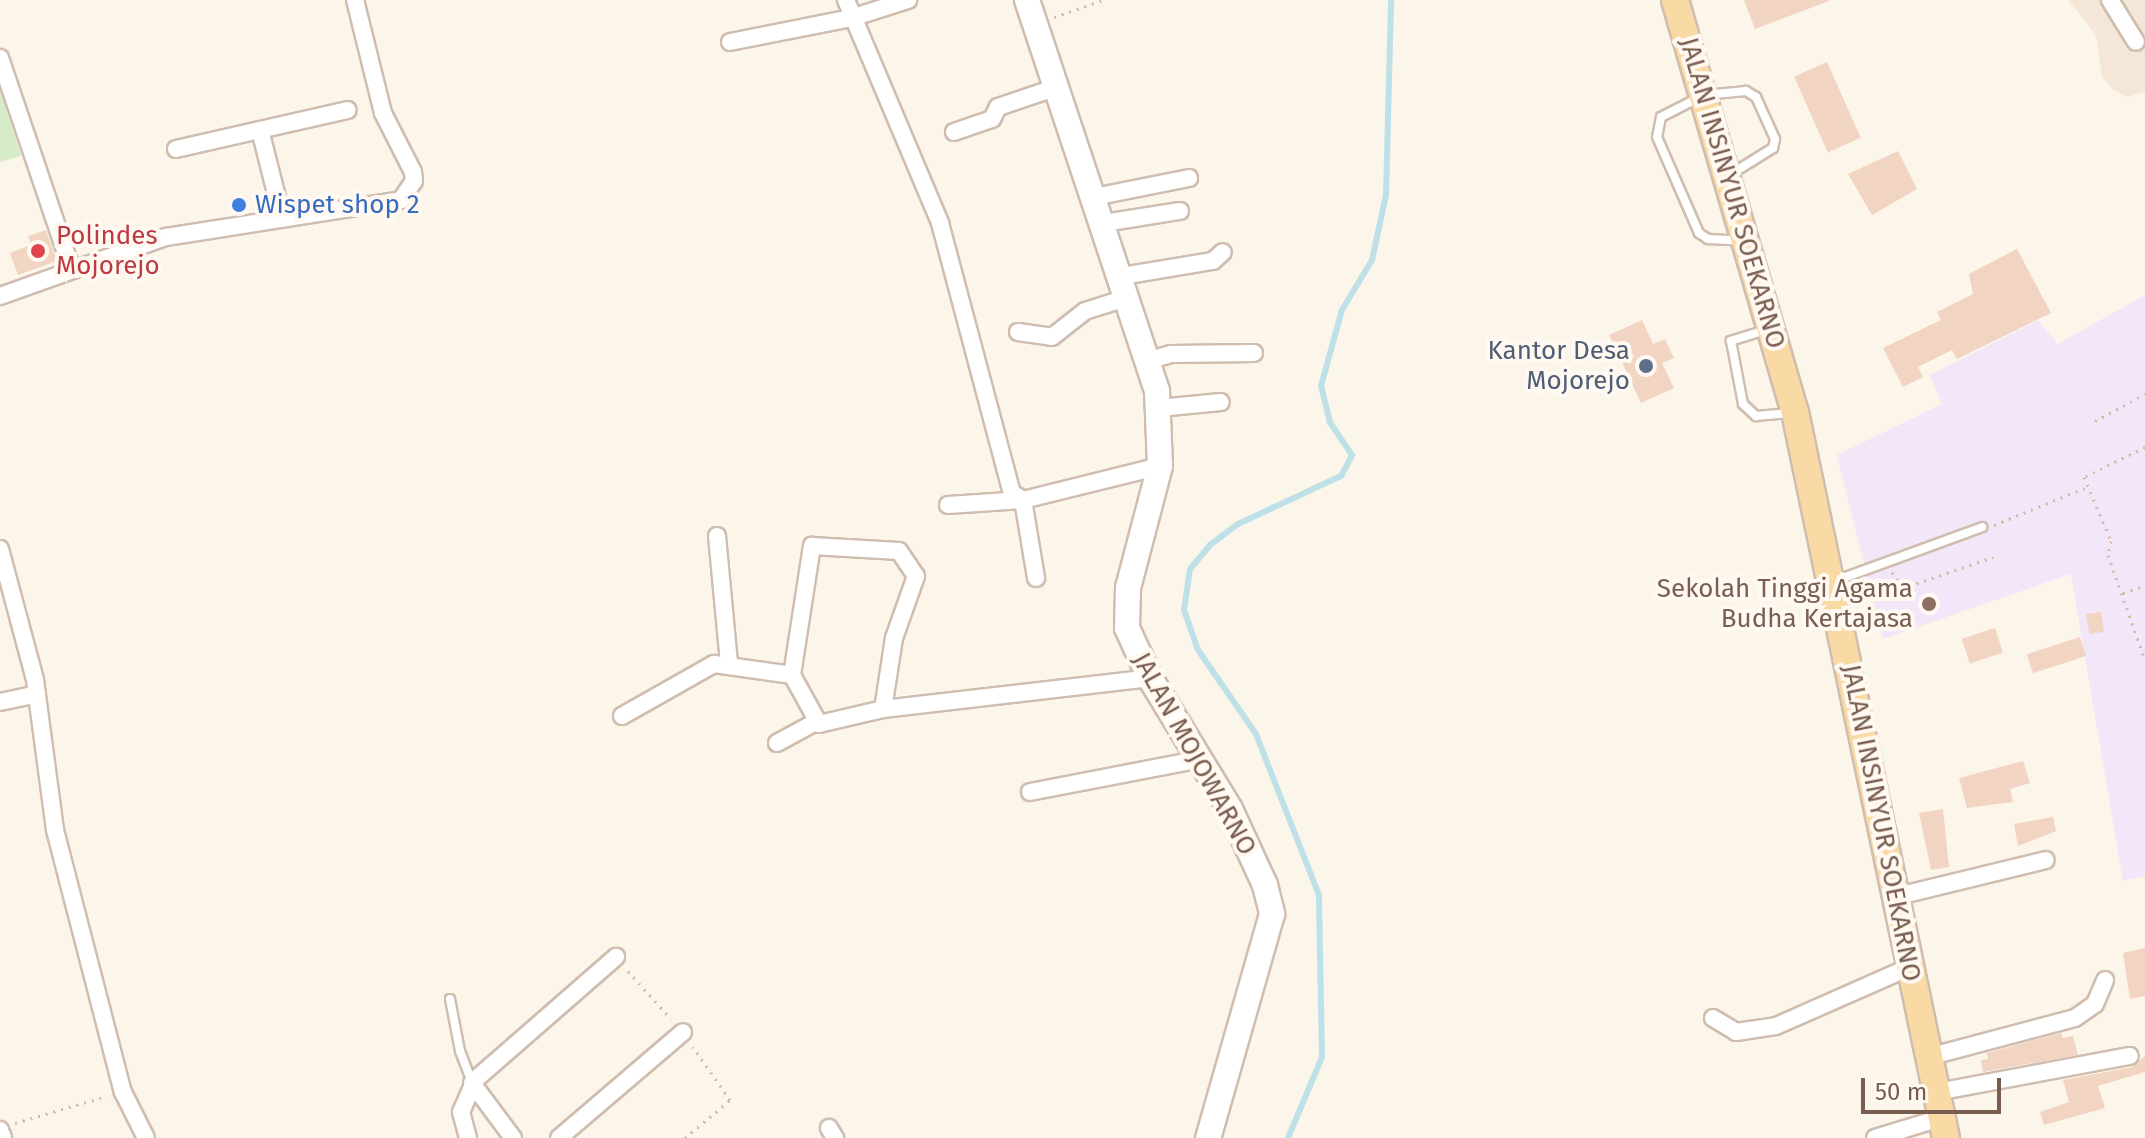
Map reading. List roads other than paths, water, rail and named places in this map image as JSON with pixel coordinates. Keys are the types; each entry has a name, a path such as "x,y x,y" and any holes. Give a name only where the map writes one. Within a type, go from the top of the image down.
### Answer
{"main road":[{"name":"JALAN INSINYUR SOEKARNO","path":"1675,0 1745,241 1774,328 1795,412 1943,1128"}],"street":[{"path":"0,296 71,268 166,237 394,202 414,181 383,113 355,0"},
{"path":"846,0 940,223 992,432 1012,493 1023,500 1036,578"},
{"path":"730,42 851,18 908,0"},
{"path":"2110,0 2135,43"},
{"name":"JALAN MOJOWARNO","path":"1031,12 1150,360 1159,408 1160,466 1125,610 1131,642 1150,678 1202,759 1249,848 1272,914 1208,1138"},
{"path":"0,58 71,268"},
{"path":"954,132 992,119 998,107 1057,87"},
{"path":"176,149 348,110"},
{"path":"260,130 282,217"},
{"path":"1094,197 1189,178"},
{"path":"1104,223 1180,211"},
{"path":"1018,332 1052,337 1085,311 1126,286 1213,261 1223,252"},
{"path":"1150,360 1171,354 1254,353"},
{"path":"1159,408 1221,402"},
{"path":"948,505 1023,500 1160,466"},
{"path":"717,536 729,664"},
{"path":"814,723 792,675 812,546 899,551 916,576 894,638 883,709"},
{"path":"0,549 37,694 55,830 123,1092 146,1138"},
{"path":"622,716 702,667 729,664 792,675"},
{"path":"777,743 814,723 883,709 1150,678"},
{"path":"0,702 37,694"},
{"path":"1030,792 1202,759"},
{"path":"1894,897 2046,860"},
{"path":"468,1138 461,1112 472,1083 616,957"},
{"path":"1713,1018 1736,1032 1776,1026 1910,967"},
{"path":"1928,1057 2075,1018 2095,1004 2105,980"},
{"path":"559,1138 683,1032"},
{"path":"1937,1092 2130,1056"},
{"path":"472,1083 513,1138"},
{"path":"0,1128 3,1138"},
{"path":"1875,1138 1943,1128"}],"lane":[{"path":"1728,176 1757,162 1773,148 1775,139 1756,97 1746,91 1704,95 1661,117 1657,137 1699,233 1708,239 1745,241"},
{"path":"1774,328 1731,341 1743,404 1756,416 1795,412"},
{"path":"1832,582 1982,527"},
{"path":"450,999 460,1051 472,1083"}],"waterway":[{"path":"1288,1138 1322,1057 1319,895 1256,734 1198,650 1184,610 1190,569 1210,545 1238,524 1341,476 1352,455 1330,422 1321,386 1342,310 1372,260 1386,195 1391,0"}],"place":[{"name":"Wispet shop 2","path":"239,205"},
{"name":"Polindes Mojorejo","path":"38,251"},
{"name":"Kantor Desa Mojorejo","path":"1646,366"},
{"name":"Sekolah Tinggi Agama Budha Kertajasa","path":"1929,604"}]}
